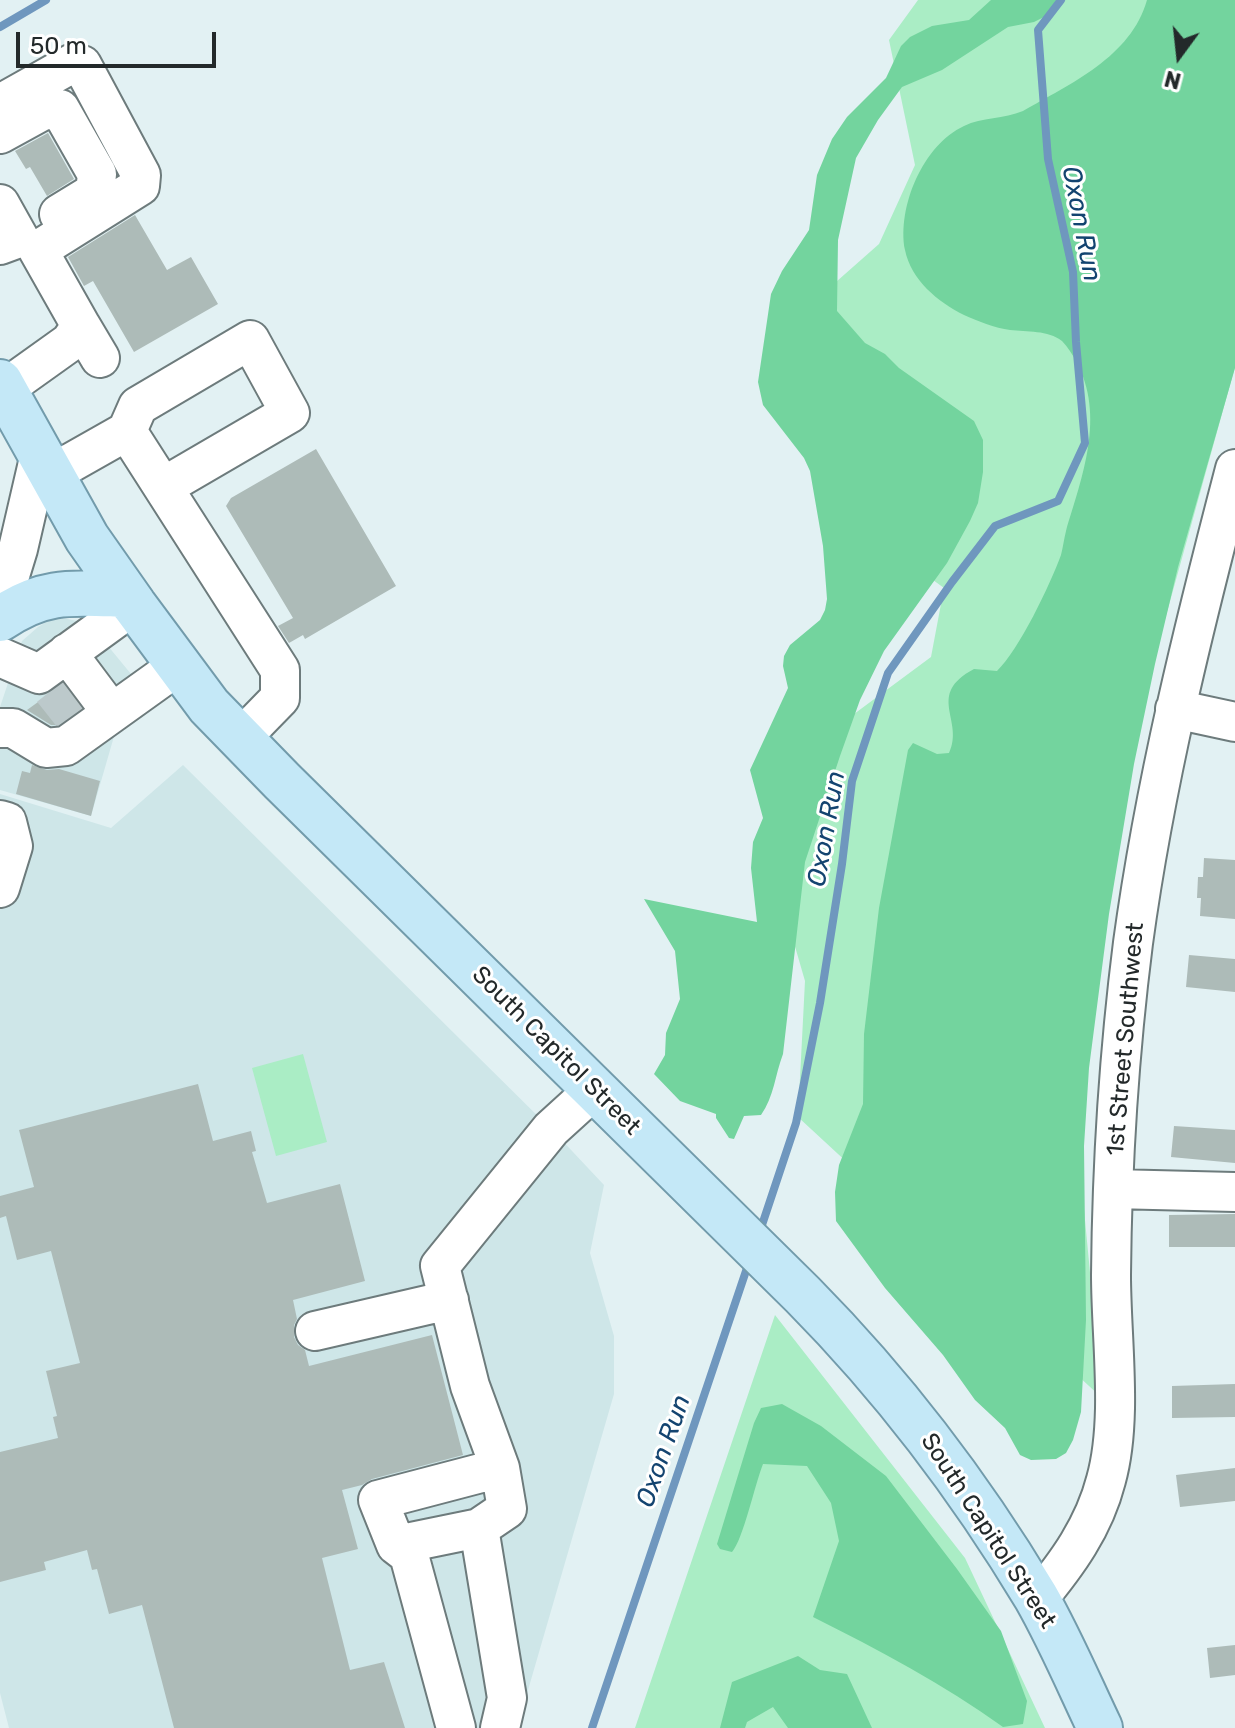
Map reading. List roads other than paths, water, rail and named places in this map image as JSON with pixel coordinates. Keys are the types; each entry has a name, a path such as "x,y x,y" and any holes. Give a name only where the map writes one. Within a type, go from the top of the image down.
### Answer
{"main road":[{"name":"South Capitol Street","path":"1,387 87,538 209,706 803,1295 857,1351 923,1429 973,1498 1037,1600 1100,1728"},
{"path":"0,619 27,602 46,596 71,593 130,600"}],"street":[{"path":"0,104 73,63 82,65 141,175 140,186 38,250 100,358"},
{"path":"0,134 42,111 60,109 94,87"},
{"path":"0,204 9,242 95,192 97,174 60,109"},
{"path":"1,387 70,342 81,326"},
{"path":"0,608 46,464 127,431 138,406 250,340 290,413 163,487"},
{"path":"127,431 280,670 280,698 241,738"},
{"name":"1st Street Southwest","path":"1037,1600 1085,1534 1099,1504 1112,1454 1115,1417 1111,1297 1113,1189 1123,1033 1133,944 1152,824 1175,709 1235,469"},
{"path":"7,728 46,748 66,746 72,697 130,600"},
{"path":"0,657 72,697"},
{"path":"7,728 72,697 179,665"},
{"path":"1175,709 1235,722"},
{"path":"0,820 7,822 13,846 0,888"},
{"path":"396,1545 479,1528 507,1509 500,1468 470,1386 440,1266 551,1129 595,1089"},
{"path":"1113,1189 1235,1192"},
{"path":"315,1331 449,1300"},
{"path":"456,1728 409,1555 396,1545 378,1500 500,1468"},
{"path":"479,1528 507,1698 500,1728"}],"waterway":[{"path":"0,27 46,0"},
{"name":"Oxon Run","path":"760,1231 796,1123 820,1003 852,781 888,673 995,526 1058,501 1085,443 1073,272 1048,159 1038,30 1061,0"},
{"name":"Oxon Run","path":"592,1728 749,1262"}],"tunnel":[{"path":"52,690 75,719"}]}
